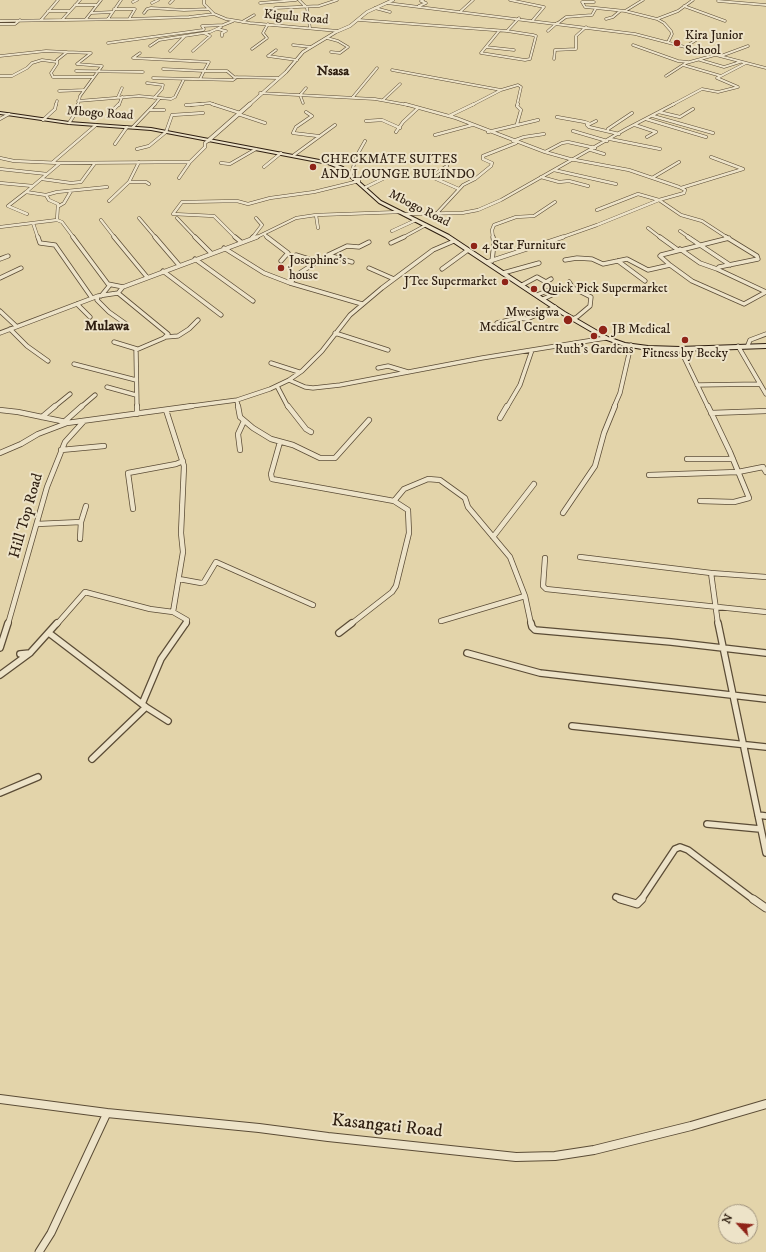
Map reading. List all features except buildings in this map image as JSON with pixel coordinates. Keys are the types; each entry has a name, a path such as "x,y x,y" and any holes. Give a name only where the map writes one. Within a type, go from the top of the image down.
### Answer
{"main road":[{"name":"Mbogo Road","path":"0,113 69,123 133,127 166,132 294,155 329,163 342,168 352,175 380,202 426,225 489,262 572,319 606,338 631,345 680,349 766,346"}],"street":[{"path":"41,20 58,0"},
{"path":"62,20 80,0"},
{"path":"86,19 101,0"},
{"path":"108,19 121,0"},
{"path":"133,2 137,0"},
{"path":"152,3 158,0"},
{"path":"170,3 173,0"},
{"path":"199,0 204,0 204,4 214,14"},
{"path":"260,3 297,0 306,7 310,28"},
{"path":"273,13 275,8 322,6 337,0"},
{"path":"179,178 190,162 205,147 205,143 278,78 297,60 303,52 358,20 367,12 393,0"},
{"path":"418,6 426,3 421,1 423,0"},
{"path":"461,11 473,0"},
{"path":"510,0 544,7 533,20"},
{"path":"625,11 643,0"},
{"path":"657,19 677,12 693,0"},
{"path":"718,1 766,5"},
{"path":"594,2 582,2 585,7 625,11 657,19 670,30 672,34 668,41"},
{"path":"386,3 519,18 634,34 668,41 685,47 766,68"},
{"path":"75,5 97,5"},
{"path":"129,19 134,9 138,5"},
{"path":"684,6 725,21"},
{"path":"144,13 151,8 184,10 209,9"},
{"path":"375,8 390,12"},
{"path":"548,31 566,17 592,15 596,8"},
{"path":"114,9 134,9"},
{"path":"48,11 70,11"},
{"path":"606,19 613,17 620,11"},
{"path":"91,13 112,12"},
{"path":"0,21 129,19 214,14 234,21"},
{"path":"242,22 254,15"},
{"path":"174,23 174,19 176,17"},
{"path":"507,31 519,18"},
{"path":"0,24 15,24 20,20"},
{"path":"358,20 507,31 536,36 530,59 525,60 482,54 500,31"},
{"path":"150,46 159,40 204,33 234,21"},
{"name":"Kigulu Road","path":"234,21 338,31"},
{"path":"252,49 267,38 263,33 268,24"},
{"path":"108,43 204,30 202,27 203,26 223,25"},
{"path":"554,59 555,50 576,50 576,36 586,27"},
{"path":"217,29 226,31 222,33 222,36"},
{"path":"193,51 210,36 204,33"},
{"path":"685,47 704,35"},
{"path":"170,50 186,36"},
{"path":"327,38 338,41 348,47 340,53 331,52"},
{"path":"293,45 311,47"},
{"path":"633,45 678,61 688,62"},
{"path":"708,53 719,45"},
{"path":"720,56 748,46"},
{"path":"486,48 514,50"},
{"path":"276,50 268,56 297,60"},
{"path":"0,56 47,51 91,53 77,63 102,66 84,90 78,101 77,111 69,123"},
{"path":"67,52 58,59 51,72 53,77 93,77"},
{"path":"140,53 133,58 210,62 200,79"},
{"path":"666,76 683,64 715,55"},
{"path":"0,77 12,76 27,68 32,63 42,60 57,62"},
{"path":"698,60 732,70"},
{"path":"724,67 741,62"},
{"path":"0,333 92,298 118,293 123,287 264,234 296,218 316,215 462,213 478,210 501,200 703,88 716,92 738,87 717,78 746,63"},
{"path":"683,64 721,76"},
{"path":"353,97 377,68"},
{"path":"163,69 227,71 232,76 237,77 278,78"},
{"path":"392,70 450,79 500,90"},
{"path":"76,71 143,72"},
{"path":"153,78 233,80 237,77"},
{"path":"78,101 118,97 159,99 174,98 184,79"},
{"path":"147,84 163,85 162,89 154,98"},
{"path":"384,100 400,84"},
{"path":"449,116 500,90 516,85 521,87 517,106 521,110 517,124"},
{"path":"118,97 122,88"},
{"path":"300,95 306,88"},
{"path":"59,91 84,90"},
{"path":"260,93 353,97 384,100 449,116 544,152 573,160 602,164 652,178 685,190 684,193 659,200 597,225 489,262"},
{"path":"300,95 303,104"},
{"path":"110,113 118,106 122,97"},
{"path":"133,127 151,110 159,99"},
{"path":"43,120 55,109 57,101"},
{"path":"186,105 210,103 265,123"},
{"path":"396,132 418,108"},
{"path":"151,110 164,110"},
{"path":"659,112 680,117 693,110"},
{"path":"306,112 312,116 296,127 293,133 318,136"},
{"path":"137,149 149,146 166,132 172,116 203,113"},
{"path":"608,131 608,129 632,113"},
{"path":"0,119 9,114"},
{"path":"653,116 713,134"},
{"path":"557,117 590,124"},
{"path":"366,120 382,120 400,128"},
{"path":"488,132 538,120"},
{"path":"646,120 706,137"},
{"path":"596,121 587,125 587,127 619,134"},
{"path":"53,162 96,125"},
{"path":"294,155 335,125"},
{"path":"435,134 456,131 472,125"},
{"path":"635,125 656,132 647,137"},
{"path":"114,144 127,127"},
{"path":"573,131 608,140 660,149"},
{"path":"437,213 459,189 475,179 491,166 492,163 483,159 483,156 524,137 544,134"},
{"path":"352,175 356,157 365,141"},
{"path":"544,152 565,142 572,142 595,148"},
{"path":"221,163 230,164 256,148"},
{"path":"591,150 604,154"},
{"path":"264,167 282,153"},
{"path":"681,188 726,173 743,170 711,157"},
{"path":"0,158 14,161 60,163 190,162"},
{"path":"109,201 130,182 139,162"},
{"path":"652,178 679,162"},
{"path":"27,214 8,206 42,180 60,163"},
{"path":"42,180 71,183 81,182 96,163"},
{"path":"430,177 447,166"},
{"path":"0,169 47,174"},
{"path":"554,170 616,184"},
{"path":"418,171 459,189"},
{"path":"366,187 395,173"},
{"path":"541,177 559,182 569,181 588,186"},
{"path":"241,242 214,216 173,215 182,202 242,202 248,204 270,198 308,193 359,181"},
{"path":"130,182 146,182 149,184"},
{"path":"0,183 33,186"},
{"path":"26,192 46,195 57,192 107,187"},
{"path":"59,206 64,203 71,191"},
{"path":"597,210 638,194 659,200 681,215 700,220 759,258 719,267 717,269"},
{"path":"46,195 49,200 59,206"},
{"path":"237,196 242,202"},
{"path":"489,262 494,243 492,230 494,225 516,217 534,216 555,202"},
{"path":"57,220 59,206"},
{"path":"316,215 318,228"},
{"path":"139,218 179,265"},
{"path":"177,218 211,253"},
{"path":"252,238 262,225 256,218"},
{"path":"0,227 57,220 62,222 110,285 123,287"},
{"path":"101,220 147,277"},
{"path":"392,231 416,220"},
{"path":"33,223 40,243 55,245 92,298"},
{"path":"391,243 426,225"},
{"path":"648,228 700,263 717,269 766,292"},
{"path":"680,231 730,265"},
{"path":"264,234 288,252 281,262"},
{"path":"729,238 679,249 659,256 692,281 744,304 766,292"},
{"path":"0,410 18,412 66,422 84,421 237,400 277,386 290,380 322,351 335,333 362,304 433,250 454,241"},
{"path":"290,283 313,263 328,255 347,246 359,247 369,242"},
{"path":"224,248 256,270 290,283 362,304"},
{"path":"442,269 468,250"},
{"path":"296,255 312,260 313,263"},
{"path":"328,255 352,262"},
{"path":"0,259 8,256"},
{"path":"566,260 577,258 592,259 603,264 626,259 632,260 647,270 670,265"},
{"path":"195,259 253,301"},
{"path":"618,261 645,281"},
{"path":"503,273 539,263"},
{"path":"0,278 21,268"},
{"path":"369,268 394,279"},
{"path":"163,271 221,315"},
{"path":"522,285 537,277 546,282 551,279"},
{"path":"569,282 573,288 591,297 590,306 578,317 572,319"},
{"path":"110,285 97,300 109,312 126,324"},
{"path":"543,299 556,293 554,292 564,287"},
{"path":"537,295 549,290 554,292"},
{"path":"118,293 168,334 166,337"},
{"path":"77,304 90,316"},
{"path":"496,323 518,318 527,319 555,307"},
{"path":"0,311 16,326"},
{"path":"114,342 137,349 166,337 178,336 198,320"},
{"path":"10,329 27,346 48,361"},
{"path":"335,333 388,350"},
{"path":"748,346 750,340 766,334"},
{"path":"290,380 305,387 320,388 409,373 482,358 606,338"},
{"path":"563,513 595,466 604,433 620,393 631,345"},
{"path":"738,346 766,394"},
{"path":"137,349 135,352 137,414"},
{"path":"680,349 733,459 749,498 734,502 700,501"},
{"path":"500,418 520,386 532,350"},
{"path":"271,363 299,372"},
{"path":"74,364 136,380"},
{"path":"378,368 388,366 409,373"},
{"path":"697,385 760,384"},
{"path":"277,386 291,412 306,429 311,432"},
{"path":"107,387 136,395"},
{"path":"42,417 70,394"},
{"path":"0,453 66,422 95,395"},
{"path":"237,400 238,414 244,421 264,435 280,442 294,445 317,457 334,458 338,456 369,420"},
{"path":"166,410 183,461 184,473 181,533 183,552 173,612"},
{"path":"711,413 766,411"},
{"name":"Hill Top Road","path":"0,648 38,524 47,487 60,450 65,442 84,421"},
{"path":"240,450 238,434 244,421"},
{"path":"280,442 271,474 272,479 394,501 408,510 409,534 396,586 392,592 340,633"},
{"path":"60,450 104,446"},
{"path":"687,459 733,459"},
{"path":"133,509 128,472 176,464 183,461"},
{"path":"650,475 738,472 763,467 766,472"},
{"path":"394,501 404,489 428,479 440,480 465,498 468,507 510,557 525,596 532,627 535,630 671,642 766,653"},
{"path":"493,537 534,484"},
{"path":"80,539 81,522 86,506"},
{"path":"38,524 81,522"},
{"path":"580,557 766,577"},
{"path":"546,558 543,586 546,589 766,612"},
{"path":"179,579 201,583 204,582 216,562 313,605"},
{"path":"711,572 715,607 766,853"},
{"path":"0,676 30,653 85,592 150,609 173,612 185,618 186,622 161,659 144,705 92,759"},
{"path":"441,621 525,596"},
{"path":"49,633 144,705 168,721"},
{"path":"20,654 30,653"},
{"path":"467,653 540,673 766,699"},
{"path":"572,726 766,748"},
{"path":"0,793 38,777"},
{"path":"758,815 766,816"},
{"path":"707,824 760,829"},
{"path":"616,897 630,903 637,904 640,902 675,848 680,847 688,850 733,885 766,908"},
{"name":"Kasangati Road","path":"0,1099 107,1113 227,1124 328,1137 516,1157 556,1156 594,1150 691,1126 766,1104"},
{"path":"39,1252 51,1233 107,1113"}],"place":[{"name":"Kira Junior School","path":"677,43"},
{"name":"CHECKMATE SUITES AND LOUNGE BULINDO","path":"313,167"},
{"name":"4 Star Furniture","path":"474,246"},
{"name":"Josephine's house","path":"281,268"},
{"name":"JTee Supermarket","path":"505,282"},
{"name":"Quick Pick Supermarket","path":"534,289"},
{"name":"Mwesigwa Medical Centre","path":"568,320"},
{"name":"JB Medical","path":"603,330"},
{"name":"Ruth's Gardens","path":"594,336"},
{"name":"Fitness by Becky","path":"685,340"}],"district":[{"name":"Nsasa","path":"333,72"},
{"name":"Mulawa","path":"107,327"}]}
